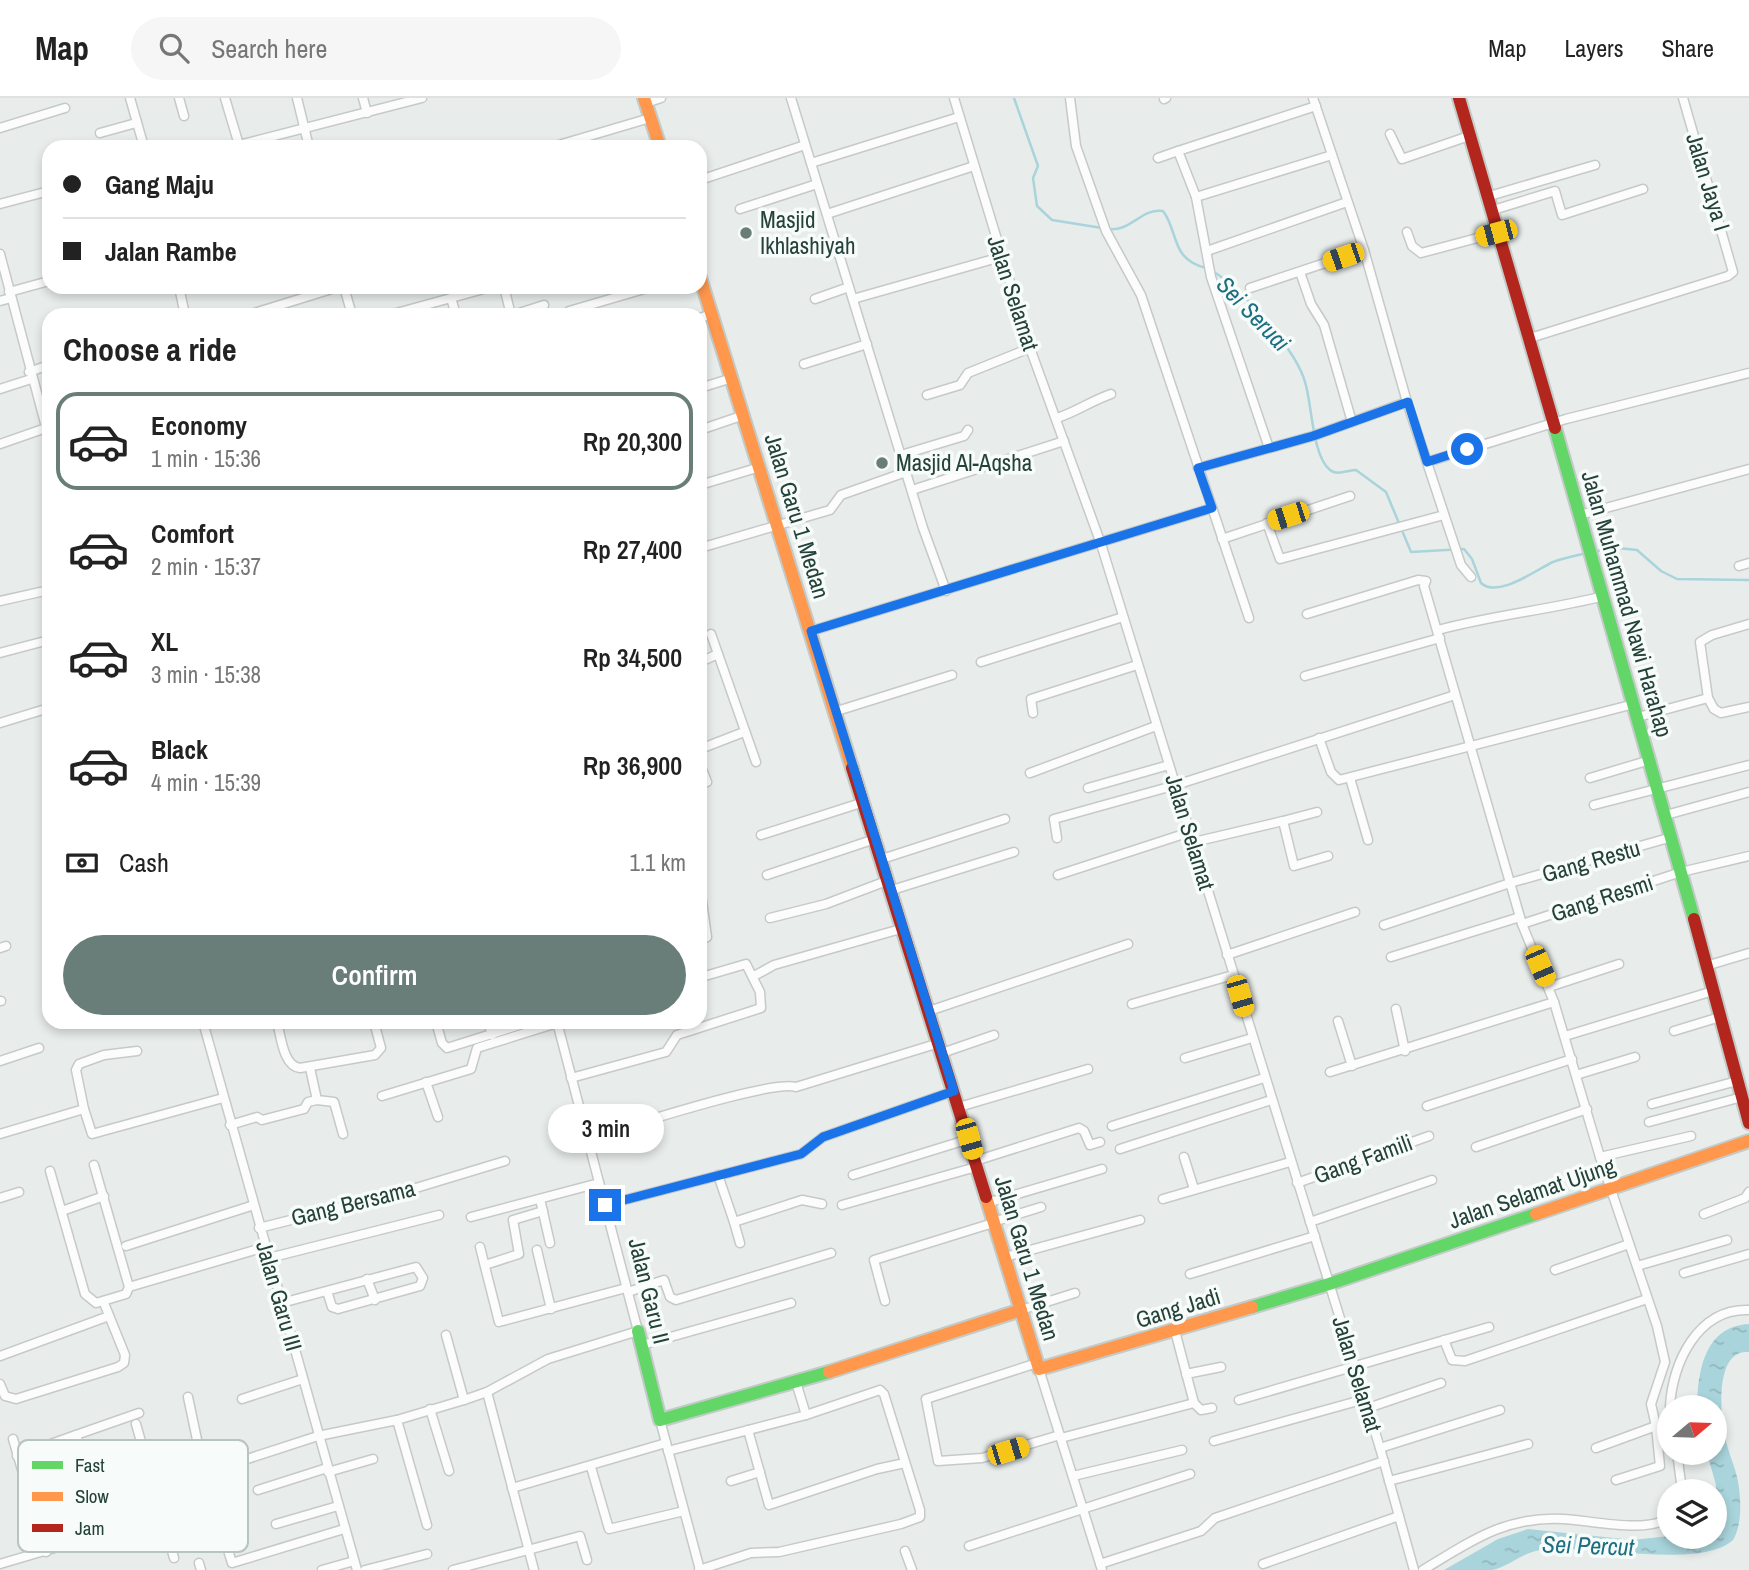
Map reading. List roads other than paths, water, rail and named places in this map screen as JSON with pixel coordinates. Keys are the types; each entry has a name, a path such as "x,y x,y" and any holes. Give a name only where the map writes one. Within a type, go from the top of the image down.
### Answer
{"street":[{"path":"130,98 142,140"},
{"path":"179,98 184,116"},
{"path":"225,98 234,140"},
{"path":"297,98 308,140"},
{"path":"363,98 367,113"},
{"path":"258,140 422,98"},
{"path":"658,140 645,101 661,98"},
{"path":"792,98 906,472 946,591"},
{"name":"Jalan Selamat","path":"954,98 1030,348 1101,544 1384,1461 1414,1570"},
{"path":"1070,98 1076,146 1104,227 1141,295 1249,618"},
{"name":"Jalan Muhammad Nawi Harahap","path":"1459,98 1659,788 1749,1123"},
{"name":"Jalan Jaya I","path":"1527,339 1728,276 1734,267 1683,98"},
{"path":"1158,158 1314,102 1364,250 1444,515 1457,553 1471,577"},
{"path":"0,128 65,108"},
{"path":"811,163 959,117"},
{"path":"576,140 650,118"},
{"path":"100,133 136,123"},
{"path":"1390,134 1402,159 1469,136"},
{"path":"707,178 805,145"},
{"path":"1178,151 1196,197 1212,277 1269,448"},
{"path":"1196,197 1332,155"},
{"path":"1486,197 1595,165"},
{"path":"827,214 974,166"},
{"path":"740,209 817,184"},
{"path":"1490,211 1555,191 1562,215 1643,190"},
{"path":"0,204 42,193"},
{"path":"1208,251 1347,202"},
{"path":"1407,232 1412,246 1421,253 1496,233"},
{"path":"1250,288 1364,250"},
{"path":"0,254 42,415"},
{"path":"853,299 1002,257"},
{"path":"1300,272 1311,304 1324,325 1352,422"},
{"path":"0,300 42,284"},
{"path":"815,299 849,287"},
{"path":"270,308 316,294"},
{"path":"414,308 466,294"},
{"path":"579,308 627,294"},
{"path":"451,298 454,308"},
{"path":"534,308 544,305"},
{"name":"Jalan Garu 1 Medan","path":"707,318 744,415 1101,1567"},
{"path":"804,364 867,344"},
{"path":"927,395 960,385 964,375 1030,348"},
{"path":"0,389 42,369"},
{"path":"1427,462 1552,424 1749,373"},
{"path":"707,386 732,378"},
{"path":"1057,418 1074,413 1086,402 1111,394"},
{"path":"1198,468 1316,435 1408,402"},
{"path":"707,428 744,415"},
{"path":"0,444 42,429"},
{"path":"901,455 964,436 968,430"},
{"path":"912,490 1065,441"},
{"path":"707,483 760,467"},
{"path":"1580,515 1749,469"},
{"path":"707,546 830,510 841,495 906,472"},
{"path":"1222,539 1350,496"},
{"path":"811,631 1212,508"},
{"path":"1268,523 1280,559 1444,515"},
{"path":"1739,566 1749,563"},
{"path":"1307,614 1423,579 1521,921 1554,1002 1600,1157 1657,1326 1665,1362 1651,1404 1660,1466 1616,1480"},
{"path":"0,601 42,592"},
{"path":"1304,676 1487,617 1555,608 1604,596"},
{"path":"981,662 1123,617"},
{"path":"1749,624 1700,642 1708,698 1714,709 1721,713 1749,707"},
{"path":"711,635 756,762"},
{"path":"0,653 42,642"},
{"path":"707,659 718,654"},
{"path":"1033,713 1031,699 1137,665"},
{"path":"837,711 952,675"},
{"path":"1057,838 1054,819 1176,785 1455,695"},
{"path":"1319,738 1335,779 1350,778 1470,746 1708,698"},
{"path":"0,723 42,710"},
{"path":"1030,773 1157,726"},
{"path":"707,746 744,732"},
{"path":"1590,778 1650,760"},
{"path":"1088,788 1169,765"},
{"path":"1594,805 1749,765"},
{"path":"1350,778 1368,840"},
{"path":"1665,815 1749,792"},
{"path":"761,835 864,802"},
{"path":"1194,842 1317,811"},
{"path":"882,859 1005,819"},
{"path":"1283,821 1294,866 1328,856"},
{"path":"1058,875 1190,832"},
{"name":"Gang Restu","path":"1384,925 1510,883 1672,837"},
{"path":"767,875 875,839"},
{"path":"770,918 1014,852"},
{"name":"Gang Resmi","path":"1391,957 1681,872 1749,856"},
{"path":"1227,955 1355,912"},
{"path":"754,976 774,965 904,928"},
{"path":"929,1010 1128,944"},
{"path":"1706,966 1749,953"},
{"path":"707,975 745,964 754,976 763,1004 761,1008 707,1025"},
{"path":"1549,987 1619,964"},
{"path":"1132,1004 1233,975"},
{"path":"1565,1036 1713,990"},
{"path":"1329,1072 1405,1051 1554,1002"},
{"path":"1396,1009 1405,1051"},
{"path":"1674,1031 1720,1017"},
{"path":"1338,1021 1352,1066"},
{"name":"Jalan Garu III","path":"205,1029 355,1565"},
{"path":"279,1029 290,1064 295,1068 310,1068 375,1055 381,1048 376,1029"},
{"path":"438,1029 445,1048 510,1029"},
{"path":"490,1029 492,1035"},
{"path":"382,1096 471,1069 477,1048 538,1029"},
{"name":"Jalan Garu II","path":"559,1029 700,1570"},
{"path":"571,1078 666,1052 677,1035 696,1029"},
{"path":"588,1138 743,1094 786,1084 796,1087 994,1035"},
{"path":"1185,1058 1252,1038"},
{"path":"0,1061 39,1048"},
{"path":"137,1051 104,1055 79,1063 76,1070 92,1134 223,1098"},
{"path":"1576,1075 1635,1057"},
{"path":"1427,1106 1572,1059"},
{"path":"310,1068 317,1100"},
{"path":"959,1107 1088,1069"},
{"path":"1112,1126 1264,1078"},
{"path":"1652,1104 1737,1081"},
{"path":"426,1082 438,1116"},
{"path":"605,1205 801,1154 823,1137 954,1091"},
{"path":"1650,1122 1742,1097"},
{"path":"230,1125 257,1116 262,1120 298,1111 304,1109 308,1102 317,1100 334,1102 343,1135"},
{"path":"1120,1149 1271,1100"},
{"path":"0,1135 84,1109"},
{"path":"1476,1147 1587,1109"},
{"path":"842,1205 976,1164 1079,1128 1084,1130 1090,1145 1100,1142"},
{"name":"Gang Famili","path":"1297,1183 1429,1136"},
{"path":"1600,1157 1691,1136"},
{"path":"853,1175 969,1139"},
{"name":"Jalan Selamat Ujung","path":"1329,1284 1749,1141"},
{"path":"1184,1157 1194,1189"},
{"name":"Gang Bersama","path":"259,1228 448,1179 505,1161"},
{"path":"1163,1199 1290,1162"},
{"path":"50,1171 85,1294 90,1301 104,1303 126,1294 129,1287 94,1165"},
{"path":"987,1203 1102,1169"},
{"path":"718,1175 740,1243"},
{"path":"1310,1222 1432,1180"},
{"path":"471,1217 599,1182"},
{"path":"0,1198 19,1192"},
{"path":"1704,1214 1745,1198 1749,1192"},
{"path":"62,1211 104,1196"},
{"path":"540,1199 550,1243"},
{"path":"734,1222 802,1200 822,1204"},
{"path":"125,1246 254,1205"},
{"path":"885,1301 874,1260 1041,1207"},
{"path":"485,1265 519,1254 513,1220 543,1211"},
{"path":"269,1258 439,1214"},
{"path":"1005,1257 1140,1220"},
{"path":"1190,1274 1315,1236"},
{"path":"1637,1266 1727,1240"},
{"path":"1555,1270 1629,1244"},
{"path":"129,1287 265,1247"},
{"path":"480,1247 499,1322 664,1280 670,1297 676,1300 831,1253"},
{"path":"537,1250 551,1309"},
{"path":"1684,1273 1749,1254"},
{"path":"283,1303 367,1279 416,1267 424,1278 420,1286 338,1310 332,1307 327,1291"},
{"path":"367,1279 375,1300"},
{"name":"Gang Jadi","path":"1038,1366 1175,1331 1329,1284"},
{"path":"660,1420 796,1382 1075,1293"},
{"path":"1444,1340 1451,1359 1465,1361 1647,1299"},
{"path":"0,1384 5,1396 16,1399 118,1367 125,1355 104,1303"},
{"path":"642,1345 791,1303"},
{"path":"1671,1395 1692,1337 1711,1321 1731,1312 1749,1310"},
{"path":"0,1356 109,1317"},
{"path":"1239,1400 1489,1327"},
{"path":"248,1459 318,1436 397,1420 464,1400 487,1392 548,1359 638,1331"},
{"path":"1175,1331 1194,1403 1201,1410 1212,1408"},
{"path":"446,1335 464,1400"},
{"path":"1038,1366 926,1399 938,1461 982,1458 1194,1403"},
{"path":"1186,1374 1221,1367"},
{"path":"242,1399 303,1379"},
{"path":"796,1382 806,1415"},
{"path":"1214,1441 1441,1383"},
{"path":"512,1488 667,1447 806,1415 880,1390 884,1394 921,1514 917,1519 779,1552 751,1553 700,1570"},
{"path":"487,1392 534,1570"},
{"path":"188,1396 197,1440"},
{"path":"430,1409 449,1471"},
{"path":"1380,1448 1500,1410"},
{"path":"62,1440 139,1413"},
{"path":"397,1420 427,1525"},
{"path":"136,1424 141,1440"},
{"path":"1596,1448 1656,1426"},
{"path":"748,1430 769,1505 877,1469 905,1463"},
{"path":"76,1435 77,1440"},
{"path":"13,1439 18,1456"},
{"path":"1389,1481 1528,1444"},
{"path":"1073,1476 1182,1450"},
{"path":"258,1490 373,1459"},
{"path":"1101,1567 1201,1531 1215,1518 1384,1461"},
{"path":"591,1467 609,1529 684,1511"},
{"path":"731,1481 760,1472"},
{"path":"969,1546 1190,1474"},
{"path":"276,1524 338,1506"},
{"path":"1263,1564 1399,1516"},
{"path":"1423,1570 1489,1530 1525,1519 1561,1519 1642,1526 1657,1523"},
{"path":"229,1552 232,1563 344,1529"},
{"path":"453,1570 580,1536 587,1560"},
{"path":"905,1551 912,1570"},
{"path":"0,1564 46,1552"},
{"path":"172,1552 174,1558"},
{"path":"365,1570 427,1554"},
{"path":"322,1570 355,1565"}],"water":[{"name":"Sei Percut","path":"1749,1324 1749,1352 1738,1354 1731,1360 1721,1395 1698,1395 1702,1366 1707,1353 1722,1333"},
{"name":"Sei Percut","path":"1727,1444 1737,1477 1740,1518 1733,1540 1727,1543 1727,1479 1714,1479 1710,1465 1727,1465"},
{"name":"Sei Percut","path":"1528,1529 1633,1540 1657,1537 1657,1549 1717,1549 1671,1555 1541,1550 1492,1570 1444,1570 1498,1539"}],"waterway":[{"name":"Sei Seruai","path":"1014,98 1038,166 1033,178 1037,206 1052,220 1102,228"},
{"name":"Sei Seruai","path":"1108,229 1123,227 1148,213 1163,211 1181,252 1194,264 1206,268"},
{"name":"Sei Seruai","path":"1212,271 1252,305 1291,353 1305,382 1316,442 1324,463 1336,473 1356,470 1386,492 1411,552 1464,549 1472,559 1481,583 1488,587 1507,585 1553,562 1586,553"},
{"name":"Sei Seruai","path":"1596,551 1618,548 1637,550 1661,571 1677,579 1749,580"}],"place":[{"name":"Masjid Ikhlashiyah","path":"746,233"},
{"name":"Masjid Al-Aqsha","path":"882,463"}]}
